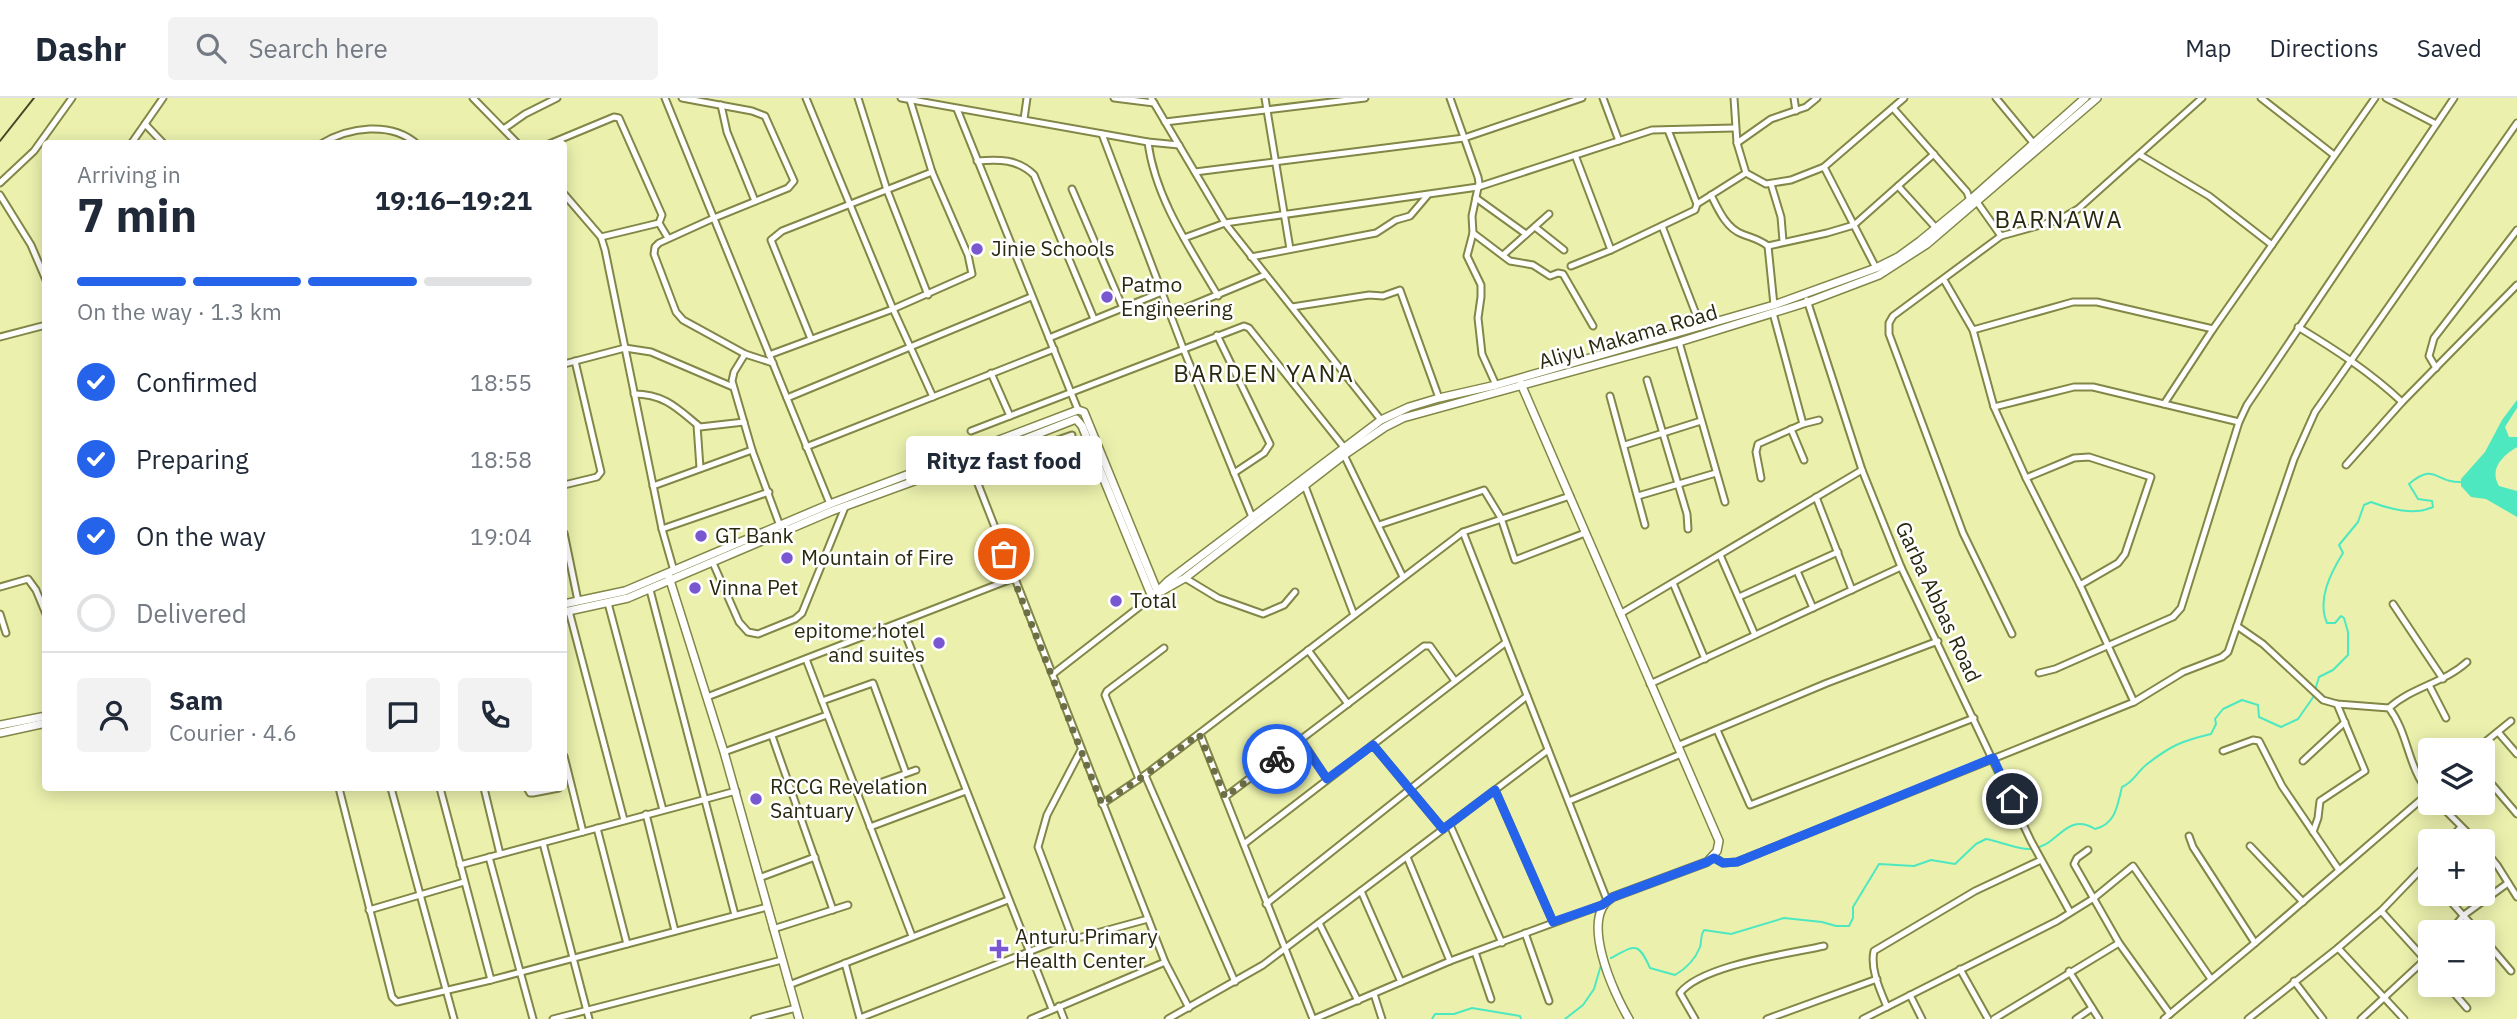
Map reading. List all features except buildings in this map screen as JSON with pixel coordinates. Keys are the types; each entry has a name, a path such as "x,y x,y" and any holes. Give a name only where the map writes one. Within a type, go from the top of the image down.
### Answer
{"street":[{"path":"0,183 34,151 72,98"},
{"path":"134,140 163,98"},
{"path":"473,98 516,140"},
{"path":"505,128 525,114 557,98"},
{"path":"665,98 830,504"},
{"path":"682,98 765,116 794,181 788,188 668,238 655,247 654,254 676,312 693,327 745,355 773,363"},
{"path":"806,98 893,309 933,397"},
{"path":"858,98 887,190 928,295"},
{"path":"901,98 1148,142 1179,145"},
{"path":"1024,119 1027,98"},
{"path":"1114,98 1153,101 1225,223 1381,420"},
{"path":"1265,98 1290,249"},
{"path":"1165,121 1365,98"},
{"path":"1450,98 1478,177 1472,216 1473,233 1467,256 1481,285 1478,318 1482,354 1496,385"},
{"path":"1195,172 1464,138 1582,98"},
{"path":"1604,98 1619,141"},
{"path":"1734,98 1734,128 1746,173 1756,181 1771,184 1791,180 1824,167 1905,98"},
{"path":"1794,98 1796,111"},
{"path":"1737,143 1771,119 1806,107 1816,98"},
{"path":"1996,98 2034,144"},
{"name":"Aliyu Makama Road","path":"1155,595 1185,578 1305,486 1381,420 1409,407 1679,342 1879,275 1927,244 2085,98"},
{"name":"Aliyu Makama Road","path":"1806,298 1898,257 1973,201 2096,98"},
{"path":"2012,634 1964,533 1889,334 1889,323 1893,316 2000,236 2059,220 2078,209 2202,98"},
{"path":"2261,98 2334,155"},
{"path":"2164,404 2213,328 2375,98"},
{"path":"2386,98 2436,124"},
{"path":"2039,673 2055,669 2173,617 2180,608 2239,422 2247,405 2454,98"},
{"path":"769,355 969,278 972,270 932,172 910,100"},
{"path":"721,105 727,132 755,201"},
{"path":"1893,108 1967,192 2000,236"},
{"path":"957,109 1031,297 1079,410 1084,412 1155,595 1053,674"},
{"path":"559,140 614,117 619,118 662,215 659,223"},
{"path":"1714,858 1723,863 1737,862 2134,702 2183,672 2222,657 2228,652 2294,458 2315,412 2517,123"},
{"path":"145,124 160,140"},
{"path":"1184,238 1225,223 1478,187 1652,130 1734,128"},
{"path":"330,140 348,132 386,129 408,135 413,140"},
{"path":"1668,130 1697,204"},
{"path":"1102,134 1183,348 1252,517"},
{"path":"1148,142 1155,178 1184,238 1218,296"},
{"path":"1575,155 1611,250"},
{"path":"1768,246 1854,225 1934,155"},
{"path":"2140,155 2199,189 2272,245"},
{"path":"977,161 1000,159 1027,168 1034,175 1094,320"},
{"path":"1824,167 1876,268"},
{"path":"811,340 771,240 782,232 932,172"},
{"path":"1571,266 1689,214 1695,210 1697,204 1746,173"},
{"path":"1771,184 1783,241"},
{"path":"1898,186 1936,228"},
{"path":"1072,189 1123,307"},
{"path":"0,195 31,245 42,271"},
{"path":"1711,195 1729,227 1757,238 1768,246 1773,309 1803,424"},
{"path":"1251,257 1376,233 1396,220 1409,216 1427,196"},
{"path":"567,197 601,237 672,576 736,791 799,1019"},
{"path":"1476,198 1526,234"},
{"path":"1503,255 1549,214"},
{"path":"659,223 668,238"},
{"path":"601,237 659,223"},
{"path":"1662,226 1701,327"},
{"path":"1535,227 1564,250"},
{"path":"2436,368 2429,356 2434,338 2517,230"},
{"path":"1473,233 1510,261 1533,265 1549,276 1563,274 1593,326"},
{"path":"1171,314 1265,275"},
{"path":"1944,280 1973,330 1994,407 2134,702"},
{"path":"2346,465 2402,402 2517,285"},
{"path":"1292,307 1369,295 1383,296 1400,290 1439,398"},
{"path":"1049,338 1162,292"},
{"path":"787,398 1031,297"},
{"name":"Garba Abbas Road","path":"1806,298 1862,470 1901,567 2031,841 2070,912"},
{"path":"1973,330 2073,302 2097,302 2213,328"},
{"name":"Aliyu Makama Road","path":"1155,595 1168,581 1252,517 1344,451 1403,418 1701,327 1773,309"},
{"path":"0,337 42,326"},
{"path":"971,431 1239,326 1249,328 1344,451 1403,577"},
{"path":"2298,327 2351,359 2377,378 2402,402"},
{"path":"1217,335 1269,444 1264,453 1234,473"},
{"path":"1679,342 1725,502"},
{"path":"567,364 625,348 652,352 733,387"},
{"path":"806,447 1054,349"},
{"path":"745,355 734,373 733,387 752,450 780,526"},
{"path":"567,484 597,477 601,472 575,361"},
{"path":"991,373 1010,416"},
{"path":"1647,380 1687,514 1688,529"},
{"path":"1199,734 1314,1019 1330,1016 1374,993 1450,961 1605,903 1714,858 1719,841 1520,382"},
{"path":"1994,407 2074,387 2093,387 2239,422"},
{"path":"634,394 651,394 662,398 696,425 704,428 744,422"},
{"path":"1611,396 1645,525"},
{"path":"567,608 578,601 625,591 713,563 821,515 1079,410"},
{"path":"971,465 1076,419 1104,469"},
{"path":"1761,478 1756,447 1791,429 1819,420"},
{"path":"1625,445 1700,421"},
{"path":"696,425 701,468"},
{"path":"1791,429 1804,460"},
{"path":"567,609 608,603 649,590 672,576 830,504 926,473 971,465 1072,435"},
{"path":"653,486 752,450"},
{"path":"2026,478 2074,458 2089,457 2151,477 2125,554 2118,563 2080,585"},
{"path":"971,465 1165,962 1189,1008"},
{"path":"1620,614 1862,470"},
{"path":"1638,496 1716,473"},
{"path":"1305,486 1354,615"},
{"path":"1379,525 1484,490 1501,517 1515,560 1586,533"},
{"path":"662,530 769,492"},
{"path":"1102,804 1199,734 1462,532 1570,496"},
{"path":"1816,497 1852,590"},
{"path":"713,563 739,622 748,632 758,634 795,619 802,613 845,507"},
{"path":"1462,532 1569,801 1605,903 1598,916 1601,951 1620,1003 1629,1019"},
{"path":"567,548 578,601"},
{"path":"1739,597 1838,552"},
{"path":"1720,555 1755,635"},
{"path":"1650,684 1901,567"},
{"path":"1797,571 1813,608"},
{"path":"707,697 1013,578"},
{"path":"1185,578 1218,598 1263,614 1284,605 1295,592"},
{"path":"0,587 28,579 42,604"},
{"path":"1673,583 1705,659"},
{"path":"649,590 734,915"},
{"path":"608,603 663,810"},
{"path":"2393,604 2443,679"},
{"path":"0,614 6,633"},
{"path":"567,616 624,820"},
{"path":"901,623 1052,1009"},
{"path":"2237,626 2263,645 2323,700 2337,704 2389,708 2403,697 2443,679 2467,662"},
{"path":"1569,801 1717,730 1828,683 1938,641"},
{"path":"1244,844 1505,643"},
{"path":"1225,797 1427,645 1455,681"},
{"path":"1164,648 1105,695 1234,982"},
{"path":"1308,650 1348,704"},
{"path":"806,659 912,936"},
{"path":"822,701 873,683 906,774"},
{"path":"2429,685 2446,718"},
{"path":"1266,904 1527,696"},
{"path":"2313,832 2320,801 2365,771 2337,704"},
{"path":"2389,708 2400,728 2418,778"},
{"path":"724,752 827,715"},
{"path":"0,725 42,717"},
{"path":"1717,730 1750,805 1974,718"},
{"path":"2490,738 2511,721"},
{"path":"2303,761 2345,722"},
{"path":"0,733 42,724"},
{"path":"2498,732 2517,754"},
{"path":"772,736 834,909"},
{"path":"2223,751 2253,740 2259,741 2282,786 2339,870"},
{"path":"1301,741 1327,779"},
{"path":"1373,745 1443,829"},
{"path":"1072,937 1038,847 1047,815 1081,749"},
{"path":"1168,1019 1234,982 1285,949 1548,750"},
{"path":"567,768 583,832"},
{"path":"857,792 916,770"},
{"path":"567,786 571,785"},
{"path":"2495,788 2517,814"},
{"path":"1495,790 1553,922"},
{"path":"340,791 393,1001 446,991 767,907"},
{"path":"392,791 454,1019"},
{"path":"441,791 491,979"},
{"path":"485,791 500,854"},
{"path":"460,865 736,791"},
{"path":"870,827 966,791"},
{"path":"2164,1019 2418,803"},
{"path":"646,814 675,931"},
{"path":"2450,815 2461,827"},
{"path":"1450,825 1502,943"},
{"path":"597,828 628,944"},
{"path":"2189,836 2193,848 2255,943"},
{"path":"542,843 589,1019"},
{"path":"2250,846 2303,902"},
{"path":"2088,850 2077,858 2074,864 2119,943 2170,1014"},
{"path":"489,857 533,1019"},
{"path":"1406,857 1450,961"},
{"path":"1887,1007 1872,959 1874,951 1975,891 2039,857"},
{"path":"759,878 815,858"},
{"path":"2495,865 2517,897"},
{"path":"1863,1019 2070,912 2094,898 2133,866 2211,979"},
{"path":"2248,1019 2338,948 2381,911 2418,873"},
{"path":"369,910 464,882"},
{"path":"2460,920 2508,883"},
{"path":"1361,891 1401,982"},
{"path":"789,985 1008,900"},
{"path":"773,929 848,905"},
{"path":"2455,906 2468,920"},
{"path":"2381,911 2418,952"},
{"path":"845,962 860,1018 1028,951 1072,937 1082,937 1148,919"},
{"path":"1319,923 1358,1001"},
{"path":"1525,933 1549,1001"},
{"path":"1994,1019 2119,943"},
{"path":"1695,1019 1680,993 1696,979 1748,962 1824,946"},
{"path":"2338,948 2404,1019"},
{"path":"1475,952 1491,999"},
{"path":"2495,952 2511,971"},
{"path":"552,1019 782,960"},
{"path":"1031,1019 1165,962"},
{"path":"2361,1019 2418,966"},
{"path":"1960,969 1988,1019"},
{"path":"2069,971 2099,1019"},
{"path":"1767,1019 1877,979"},
{"path":"2294,981 2323,1019"},
{"path":"1374,993 1382,1019"},
{"path":"1910,995 1922,1019"},
{"path":"2457,997 2467,1008"},
{"path":"1059,1006 1064,1019"},
{"path":"754,1019 796,1008"},
{"path":"2076,1019 2092,1008"}],"water":[{"path":"2517,400 2517,408 2505,427 2509,437 2517,437 2517,447 2506,454 2495,474 2499,486 2517,491 2517,517 2486,499 2471,497 2461,486 2461,479 2485,452 2502,420"}],"waterway":[{"path":"2315,690 2319,677 2333,670 2348,655 2348,632 2344,618 2341,616 2335,623 2327,623 2323,605 2326,587 2343,553 2339,545 2358,522 2364,505 2371,502 2402,510 2426,510 2433,507 2432,501 2418,499 2409,484 2418,477 2431,474 2454,482 2463,482"},
{"path":"1611,958 1635,948 1642,953 1650,968 1675,975 1696,956 1704,930 1731,934 1784,918 1849,926 1853,918 1853,907 1879,864 1914,866 1931,860 1955,864 1976,844 1986,839 2030,849 2048,843 2076,824 2095,829 2102,827 2115,813 2122,787 2169,749 2211,734 2216,724 2215,719 2223,709 2242,700 2258,705 2259,717 2281,727 2298,719 2314,696"},
{"path":"1565,1019 1583,1005 1594,989 1601,965"},
{"path":"1432,1019 1435,1014 1454,1014 1472,1008 1520,1016 1521,1019"}],"railway":[{"path":"0,141 34,98"}],"way so far":[{"path":"1004,554 1102,804 1199,734 1225,797 1277,759"}],"place":[{"name":"Jinie Schools","path":"977,249"},
{"name":"Patmo Engineering","path":"1107,297"},
{"name":"GT Bank","path":"701,536"},
{"name":"Rityz fast food","path":"1004,554"},
{"name":"Mountain of Fire","path":"787,558"},
{"name":"Vinna Pet","path":"695,588"},
{"name":"Total","path":"1116,601"},
{"name":"epitome hotel and suites","path":"939,643"},
{"name":"RCCG Revelation Santuary","path":"756,799"},
{"name":"Anturu Primary Health Center","path":"999,949"}],"district":[{"name":"BARNAWA","path":"2059,220"},
{"name":"BARDEN YANA","path":"1264,374"}],"route":[{"path":"1277,759 1301,741 1327,779 1373,745 1443,829 1495,790 1553,922 1602,905 1613,897 1714,858 1728,864 1737,862 1993,758 2012,799"}]}
